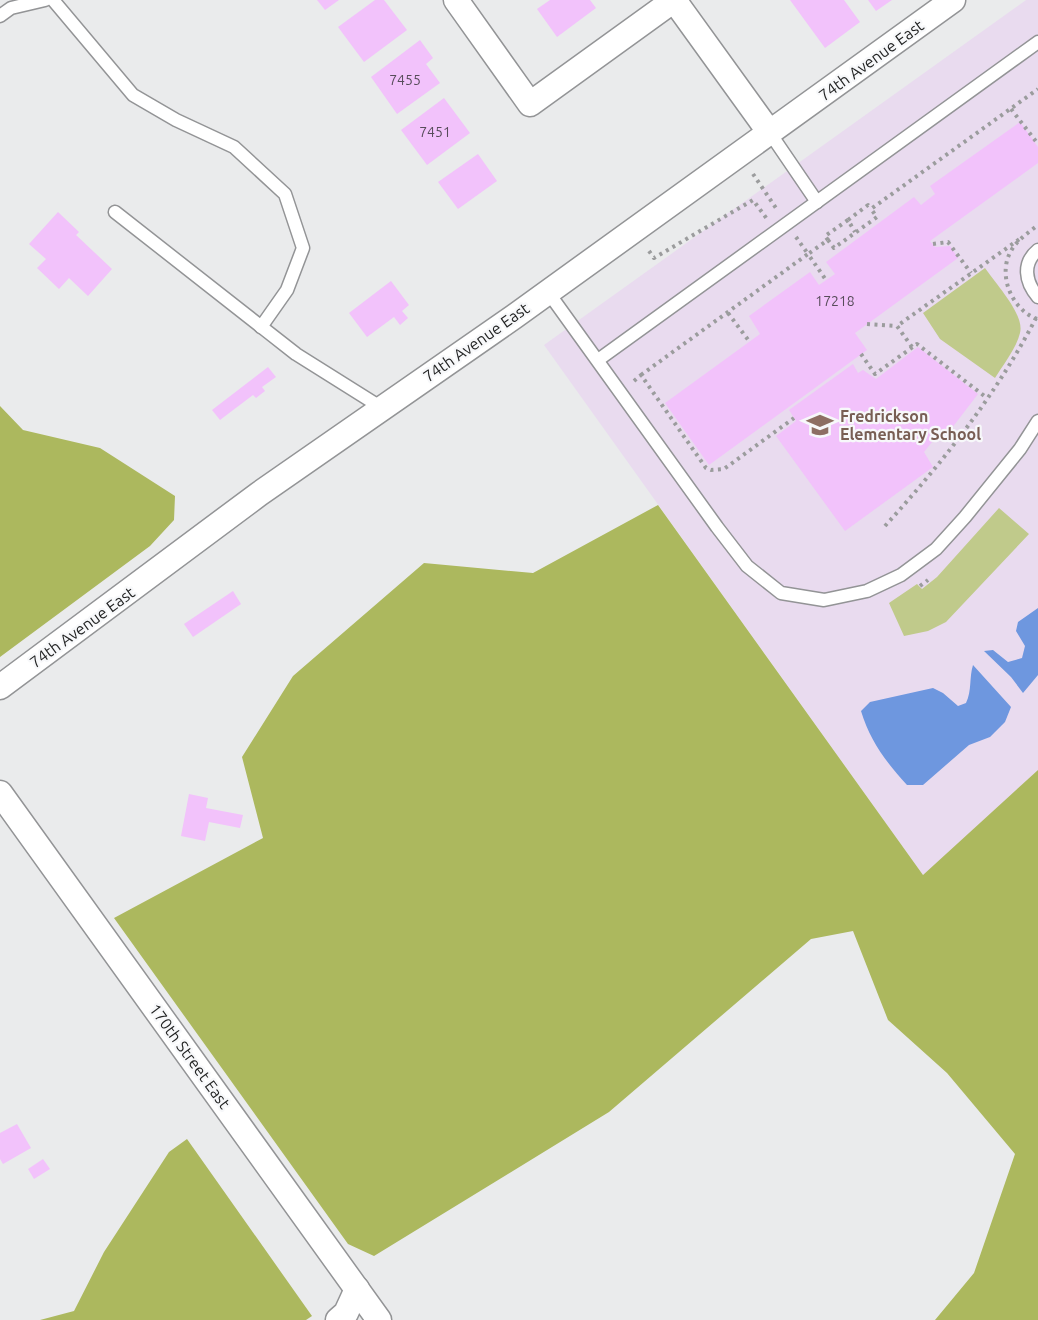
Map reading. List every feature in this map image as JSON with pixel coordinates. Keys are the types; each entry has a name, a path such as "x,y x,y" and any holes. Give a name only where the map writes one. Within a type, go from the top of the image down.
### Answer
{"street":[{"path":"456,0 530,104 674,0 770,133"},
{"name":"74th Avenue East","path":"0,687 259,495 548,292 953,0"},
{"name":"170th Street East","path":"0,793 379,1320"},
{"path":"338,1320 346,1313 357,1289"}],"lane":[{"path":"0,16 11,8 45,0"},
{"path":"53,0 133,95 176,120 234,147 285,194 303,248 287,290 261,327"},
{"path":"598,360 1038,42"},
{"path":"770,133 817,202"},
{"path":"115,212 296,354 382,408"},
{"path":"1038,250 1027,264 1026,277 1038,297"},
{"path":"548,292 747,566 781,592 824,600 867,591 901,576 936,549 965,517 1038,421"}],"path":[{"path":"871,209 1038,89"},
{"path":"1011,109 1038,144"},
{"path":"649,251 654,258 753,200 768,221 780,213 753,174"},
{"path":"868,205 877,217 834,248 825,236 848,220 868,205"},
{"path":"848,220 855,232"},
{"path":"796,237 826,280"},
{"path":"867,324 897,326 1020,238"},
{"path":"630,383 828,240"},
{"path":"933,244 948,242 971,273"},
{"path":"728,313 749,341"},
{"path":"885,526 938,467 987,398 1036,318"},
{"path":"897,326 912,347"},
{"path":"861,354 875,374 917,344 987,398"},
{"path":"641,375 706,468 711,470 724,469 794,418"}],"shaded area":[{"name":"Fredrickson Elementary School","path":"1026,0 1038,0 1038,793 923,875 544,345"}],"green space":[{"path":"985,268 1014,309 1020,326 1016,345 995,378 940,339 923,313"},
{"path":"0,406 23,430 100,448 175,496 174,520 150,546 0,657"},
{"path":"658,505 923,875 1038,770 1038,1320 935,1320 974,1273 1015,1154 947,1073 888,1020 853,931 811,939 609,1112 374,1256 348,1244 114,918 263,838 242,757 293,676 424,563 533,573"},
{"path":"999,508 1029,534 946,622 928,631 904,636 889,603 917,584 922,589 937,577"},
{"path":"187,1139 312,1316 306,1320 40,1320 74,1311 104,1252 169,1152"}],"water":[{"path":"1038,608 1038,675 1023,693 1011,677 984,651 993,650 1008,662 1022,658 1025,646 1016,631 1018,622"},
{"path":"973,665 1011,707 1005,722 990,737 969,745 923,785 907,785 879,751 861,711 870,702 933,688 958,706 966,703"}],"building":[{"path":"317,0 339,0 325,10"},
{"path":"375,0 384,0 407,30 364,62 338,27"},
{"path":"550,0 590,0 596,8 557,37 537,9"},
{"path":"790,0 844,0 860,22 825,48"},
{"path":"868,0 892,0 876,11"},
{"path":"420,40 433,58 426,64 440,83 397,114 371,77"},
{"path":"444,98 470,133 427,165 401,130"},
{"path":"1020,122 1038,147 1038,163 930,241 935,247 950,246 958,258 855,333 867,350 709,465 665,403 760,334 749,316 810,272 819,285 835,274 826,262 914,197 921,205 935,194 930,186"},
{"path":"478,154 497,181 458,209 438,182"},
{"path":"58,212 79,232 76,235 112,269 88,296 69,278 59,289 37,268 46,259 29,244"},
{"path":"391,281 409,305 402,311 408,318 400,325 394,317 367,337 349,313"},
{"path":"918,347 978,394 945,437 940,432 924,452 933,467 845,531 776,436 796,421 789,410 853,364 858,373 863,370 876,379"},
{"path":"268,367 276,377 262,387 265,391 256,398 253,395 220,420 212,410"},
{"path":"233,591 241,604 193,637 184,624"},
{"path":"189,794 208,798 206,808 243,815 240,828 209,822 205,841 181,836"},
{"path":"17,1124 31,1148 3,1164 0,1159 0,1133"},
{"path":"43,1159 50,1169 34,1179 28,1169"}],"place":[{"name":"Fredrickson Elementary School","path":"820,425"}]}
